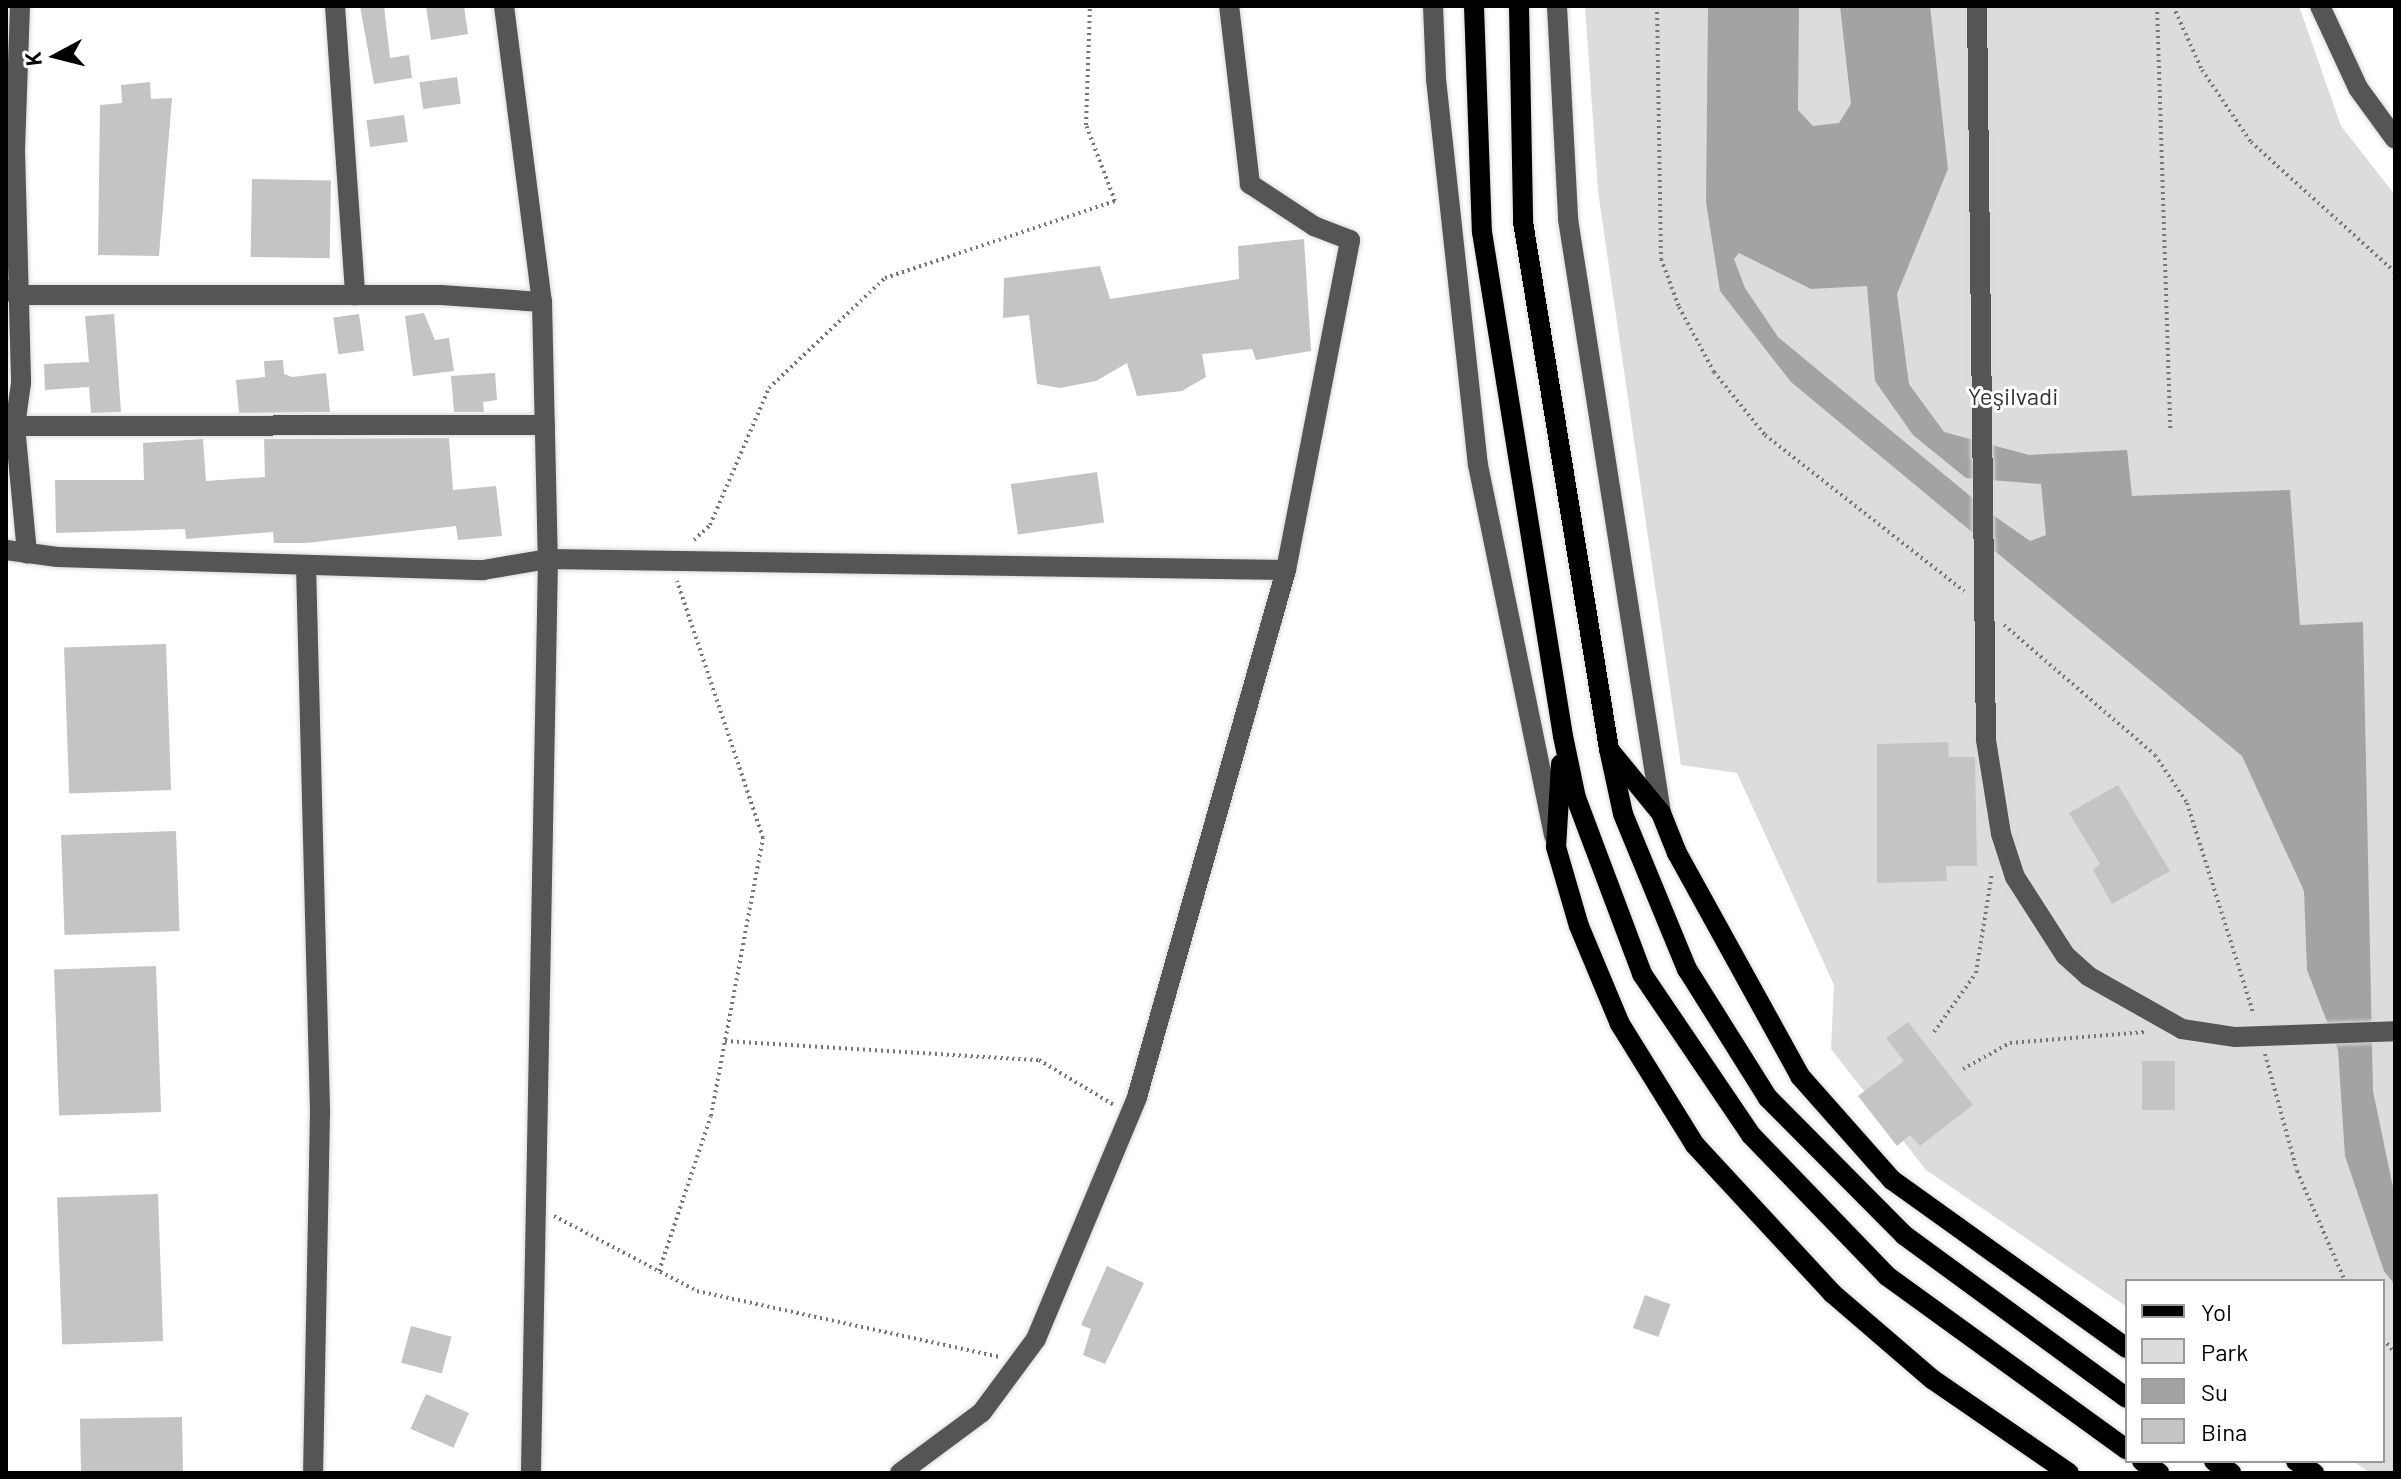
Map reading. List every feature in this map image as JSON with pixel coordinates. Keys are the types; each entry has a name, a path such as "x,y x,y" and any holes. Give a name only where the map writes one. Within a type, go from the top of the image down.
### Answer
{"main road":[{"path":"1474,6 1482,232 1563,736 1576,798 1642,974 1751,1135 1887,1276 2125,1449"},
{"path":"1519,6 1523,222 1609,749 1623,814 1687,969 1768,1098 1904,1235 2125,1397"},
{"path":"1563,736 1556,847 1579,926 1620,1024 1695,1145 1832,1293 1932,1379 2069,1473"},
{"path":"1609,749 1661,813 1677,853 1800,1076 1892,1180 2125,1347"}],"street":[{"path":"20,6 12,292 21,383 15,426 27,553"},
{"path":"335,6 355,295"},
{"path":"504,6 542,302 548,559 531,1473"},
{"path":"900,1473 982,1412 1036,1339 1129,1115 1286,570 1350,240 1314,226 1250,184 1229,6"},
{"path":"1433,6 1436,79 1478,465 1556,847"},
{"path":"1557,6 1568,219 1661,813"},
{"path":"1977,6 1986,740 2001,834 2032,909 2065,955 2088,976 2182,1029 2235,1037 2394,1031"},
{"path":"2320,6 2358,88 2395,139"},
{"path":"12,292 355,295 542,302"},
{"path":"15,426 545,425"},
{"path":"6,550 306,565 483,570 548,559 1286,570"},
{"path":"306,565 320,1112 313,1473"}],"path":[{"path":"659,1271 711,1116 763,838 671,561 710,525 769,388 885,278 1115,201 1086,125 1090,6"},
{"path":"2157,6 2170,429"},
{"path":"2173,6 2202,70 2251,142 2395,272"},
{"path":"1934,1032 1976,973 2001,834"},
{"path":"1963,1069 2010,1043 2182,1029"},
{"path":"725,1041 1039,1060 1129,1115"},
{"path":"535,1205 697,1291 1019,1361"}],"green space":[{"name":"Yeşilvadi","path":"1585,6 2299,6 2341,126 2395,195 2395,1473 2370,1473 2356,1463 2385,1463 2385,1279 2125,1279 2125,1306 1926,1170 1831,1049 1834,985 1737,773 1681,765 1598,191"}],"water":[{"path":"1708,6 1799,6 1798,110 1813,126 1839,123 1851,104 1840,6 1930,6 1948,169 1897,294 1909,384 1944,432 2029,455 2127,450 2132,496 2290,490 2300,625 2363,622 2373,1091 2395,1197 2395,1285 2384,1271 2345,1156 2338,1050 2307,970 2304,891 2242,756 1791,382 1720,291 1706,202","holes":["1739,253 1811,289 1867,286 1875,381 1913,435 1966,478 2041,484 2046,535 2030,541 1993,515 1778,337 1745,288 1734,259"]}],"building":[{"path":"360,6 384,6 390,58 409,55 412,78 374,84"},
{"path":"426,6 464,6 468,34 431,40"},
{"path":"457,77 461,104 423,109 419,82"},
{"path":"150,82 151,99 172,98 159,256 98,255 100,105 122,103 121,85"},
{"path":"404,115 408,142 370,147 366,120"},
{"path":"252,179 331,180 330,258 251,257"},
{"path":"1304,239 1311,351 1256,360 1252,349 1202,354 1206,377 1182,391 1137,396 1127,363 1096,381 1060,388 1037,384 1029,315 1003,318 1004,278 1100,266 1110,299 1239,279 1238,246"},
{"path":"424,313 435,340 449,338 454,371 413,376 405,316"},
{"path":"114,314 121,412 91,413 89,387 45,390 44,364 89,362 85,316"},
{"path":"359,314 364,351 338,354 333,318"},
{"path":"283,360 284,374 292,377 326,373 330,412 239,413 236,380 265,377 264,361"},
{"path":"495,373 497,400 483,402 484,412 454,412 451,376"},
{"path":"449,438 453,490 496,486 502,536 458,540 456,526 306,543 274,543 273,532 186,539 185,529 56,533 55,480 144,480 143,443 203,439 206,481 265,477 264,439"},
{"path":"1097,472 1104,523 1018,535 1011,484"},
{"path":"166,644 171,790 69,793 64,648"},
{"path":"1948,742 1949,757 1975,757 1977,866 1946,866 1947,881 1877,883 1877,744"},
{"path":"2118,785 2170,871 2112,904 2093,870 2100,864 2069,813"},
{"path":"176,831 179,931 65,935 61,835"},
{"path":"156,966 161,1112 59,1115 54,970"},
{"path":"1908,1022 1973,1105 1920,1146 1910,1135 1897,1146 1858,1096 1904,1061 1886,1038"},
{"path":"2142,1061 2175,1061 2175,1110 2142,1110"},
{"path":"158,1194 163,1341 62,1344 57,1198"},
{"path":"1107,1266 1144,1283 1105,1364 1083,1355 1091,1329 1081,1325"},
{"path":"1645,1295 1670,1304 1658,1337 1633,1328"},
{"path":"411,1326 452,1337 442,1374 401,1363"},
{"path":"426,1394 469,1413 453,1448 411,1429"},
{"path":"182,1417 183,1473 81,1473 80,1419"}]}
